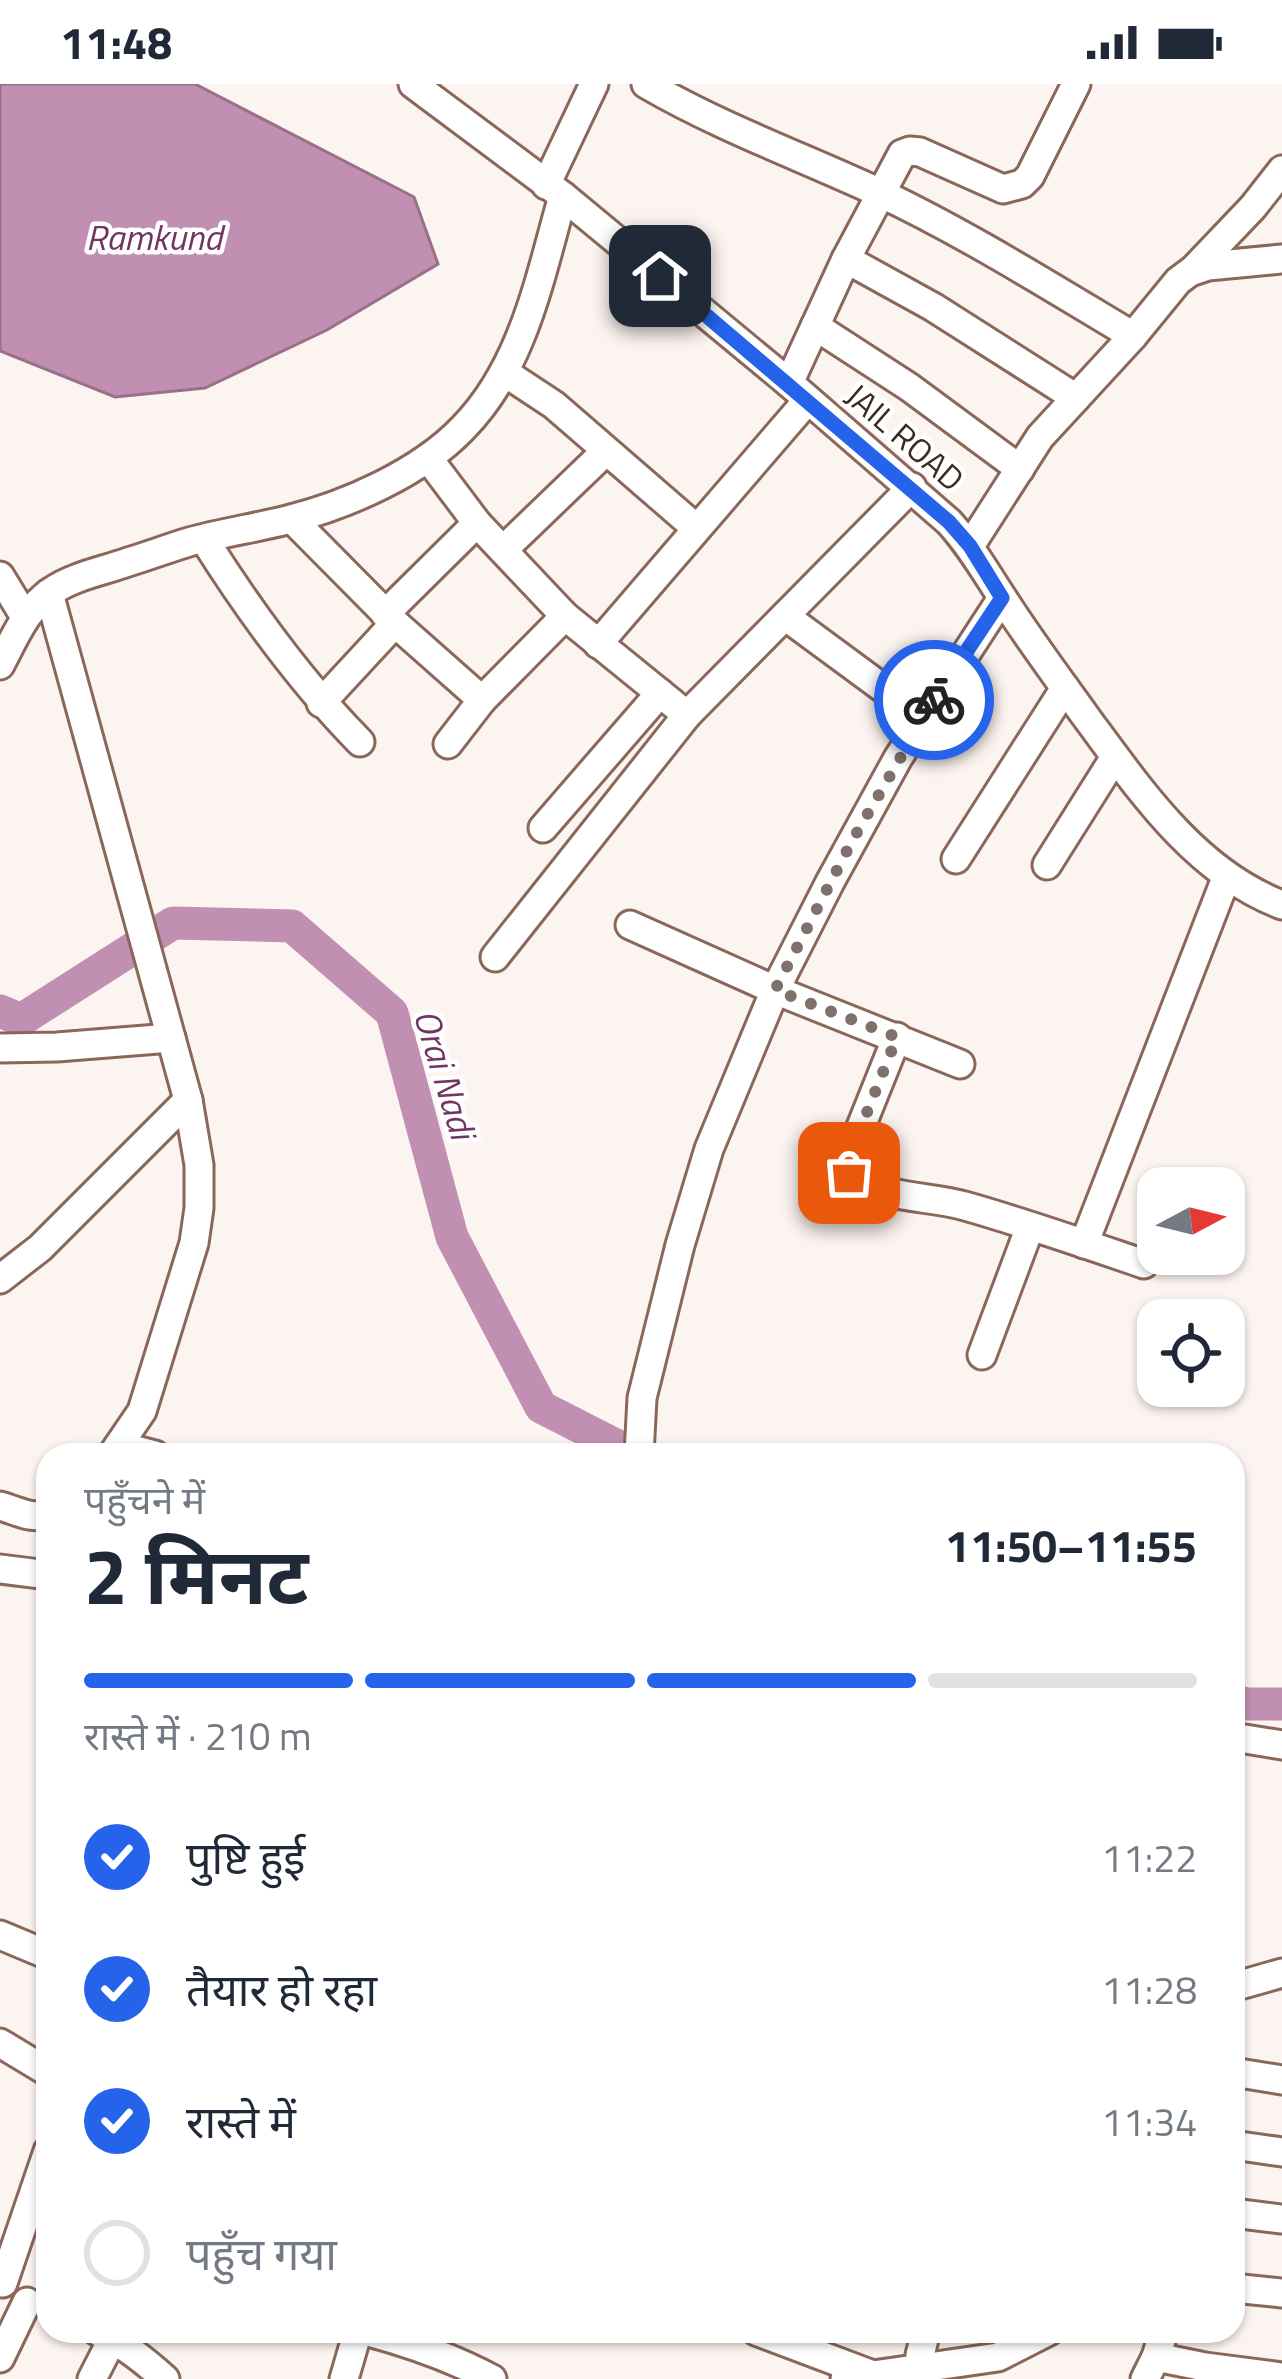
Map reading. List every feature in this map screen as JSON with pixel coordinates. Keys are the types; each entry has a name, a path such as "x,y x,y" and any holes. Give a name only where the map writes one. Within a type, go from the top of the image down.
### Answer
{"street":[{"name":"JAIL ROAD","path":"413,84 555,190 912,488 970,546 1145,798 1226,878 1282,905"},
{"path":"0,665 25,617 49,592 204,539 292,519 399,478 464,428 512,358 529,313 555,190 594,84"},
{"path":"646,84 767,146 880,193 1133,336"},
{"path":"598,644 695,528 798,392 815,326 902,154 920,152 1003,189 1022,184 1076,84"},
{"path":"970,546 1040,437 1282,170"},
{"path":"846,259 933,307 1076,398"},
{"path":"1190,272 1282,259"},
{"path":"815,326 909,387 1020,469"},
{"path":"504,372 554,405 695,528"},
{"path":"503,550 606,452"},
{"path":"428,458 477,524 565,616 687,715"},
{"path":"495,957 687,715 912,488"},
{"path":"292,519 390,618 482,700"},
{"path":"321,703 390,618 477,524"},
{"path":"204,539 245,605 321,703 360,742"},
{"path":"0,576 25,617"},
{"path":"49,592 188,1100 200,1165 194,1243 142,1411 121,1443"},
{"path":"640,1443 643,1398 680,1245 709,1149 775,990 922,718 1002,598"},
{"path":"448,744 482,700 565,616"},
{"path":"785,616 922,718"},
{"path":"956,859 1065,688"},
{"path":"543,828 660,693"},
{"path":"1047,865 1115,757"},
{"path":"1084,1244 1226,878"},
{"path":"630,926 959,1064"},
{"path":"897,1037 852,1150 849,1173 860,1183 899,1195 959,1204 1137,1262"},
{"path":"0,1048 170,1038"},
{"path":"0,1279 40,1249 188,1100"},
{"path":"982,1355 1030,1227"},
{"path":"1,1514 36,1515"},
{"path":"0,1569 36,1574"},
{"path":"1245,1739 1282,1745"},
{"path":"0,1935 36,1950"},
{"path":"1245,1983 1282,1972"},
{"path":"0,2043 36,2065"},
{"path":"1245,2074 1282,2080"},
{"path":"1245,2147 1282,2152"},
{"path":"36,2185 2,2282 36,2305"},
{"path":"1245,2214 1282,2219"},
{"path":"1245,2289 1282,2293"},
{"path":"0,2358 36,2309"},
{"path":"92,2379 103,2343"},
{"path":"116,2343 164,2379"},
{"path":"344,2379 358,2343"},
{"path":"407,2343 492,2379"},
{"path":"783,2343 858,2377 956,2372 998,2357 1018,2343"},
{"path":"1155,2356 1282,2378"}],"water":[{"name":"Ramkund","path":"0,84 195,84 414,197 438,264 327,330 205,388 115,397 0,351"}],"waterway":[{"name":"Orai Nadi","path":"0,1011 21,1020 173,923 292,926 392,1013 452,1237 541,1407 612,1443"},
{"name":"Orai Nadi","path":"1245,1703 1282,1704"}],"way so far":[{"path":"849,1173 852,1150 897,1037 775,990 852,841 934,700"}],"route":[{"path":"660,276 912,488 970,546 1002,598 934,700"}]}
